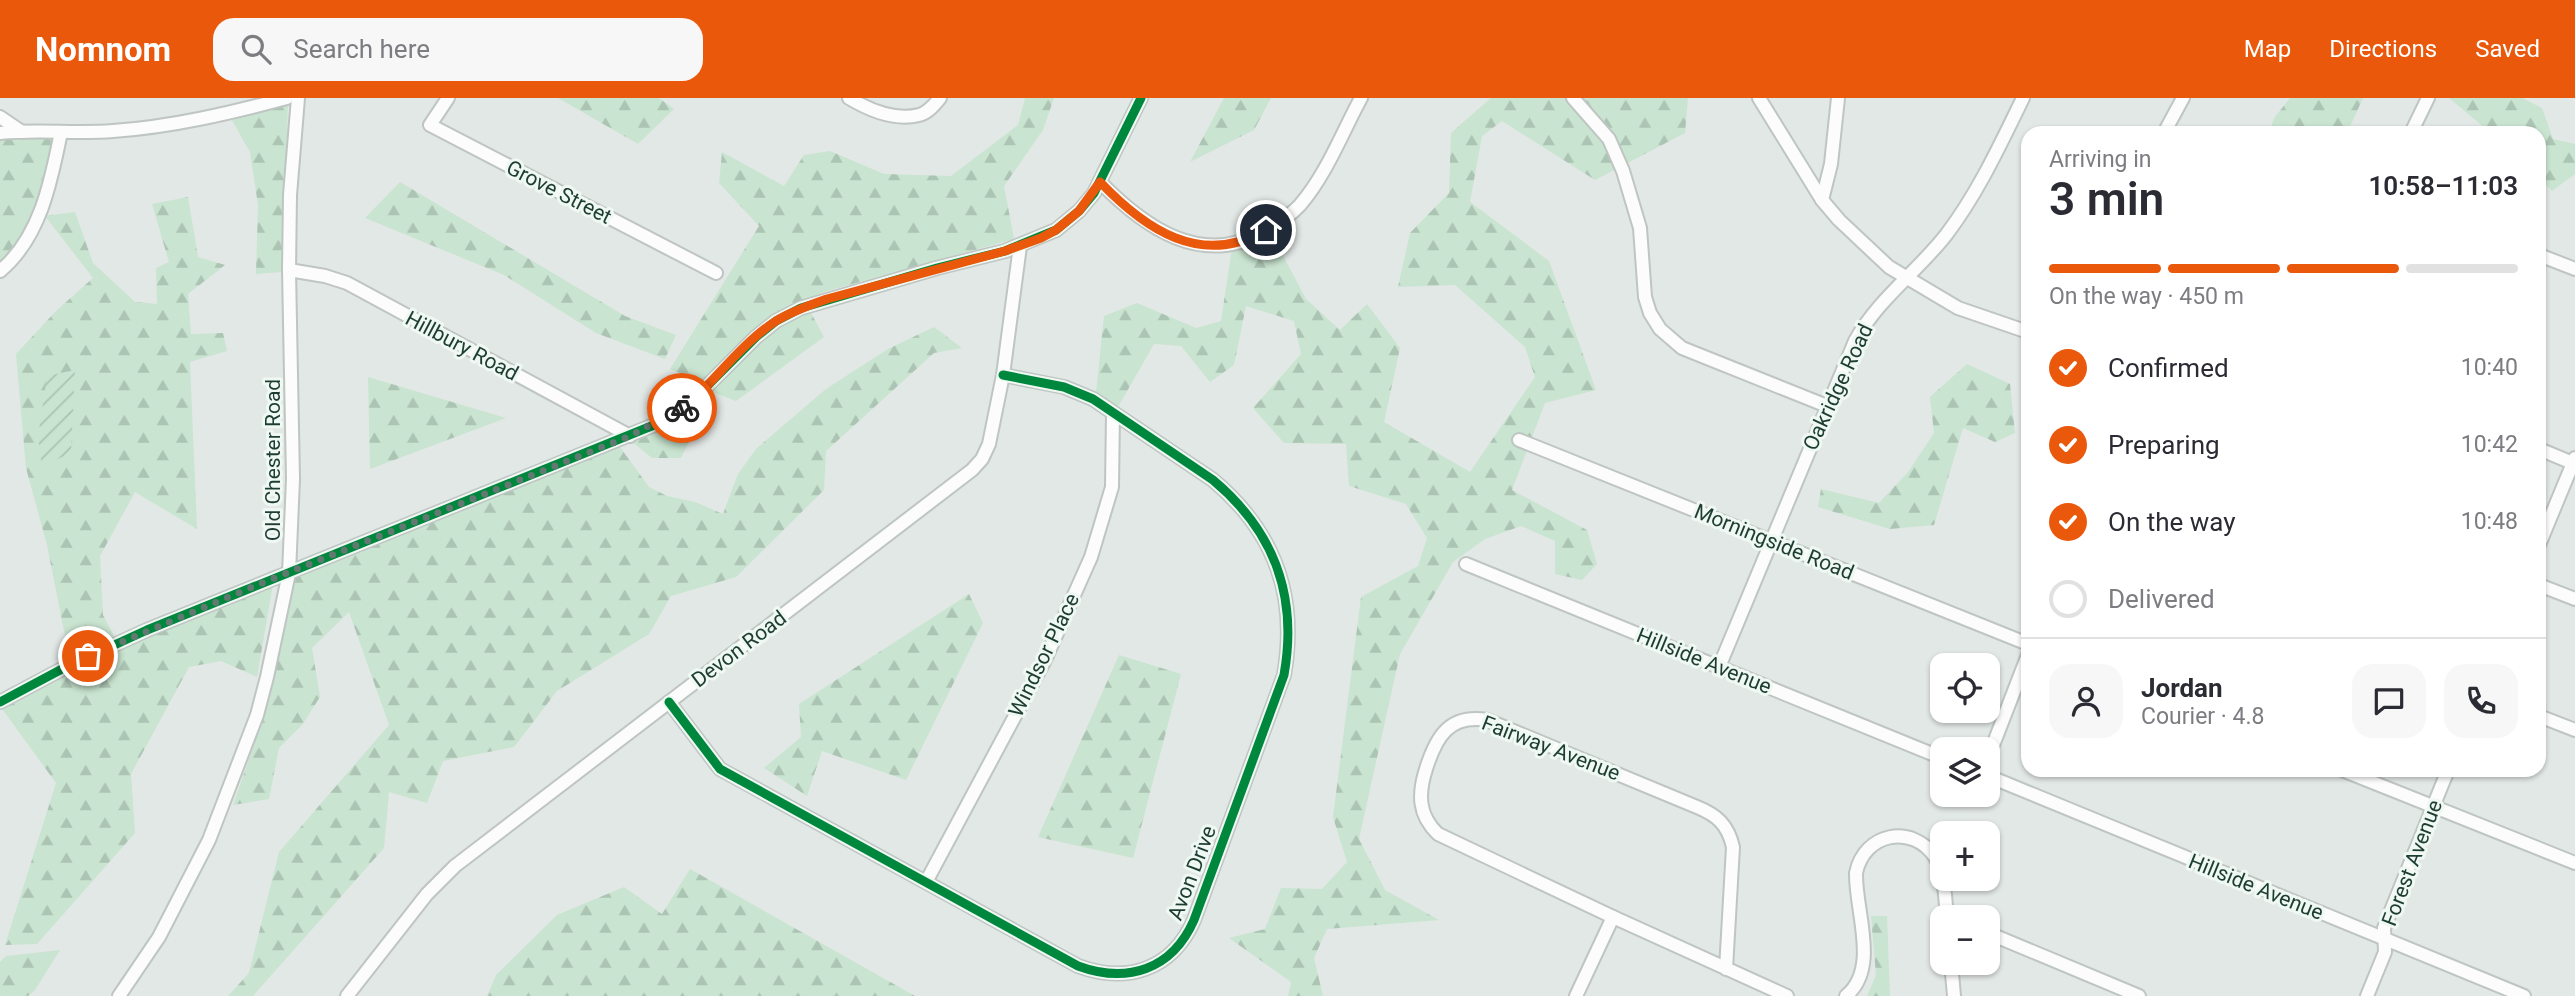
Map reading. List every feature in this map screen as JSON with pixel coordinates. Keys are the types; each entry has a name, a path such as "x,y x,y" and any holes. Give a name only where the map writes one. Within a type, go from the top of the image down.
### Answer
{"street":[{"path":"0,133 112,131 158,126 244,110 287,98"},
{"name":"Old Chester Road","path":"119,996 159,937 209,840 257,715 289,573 293,479 290,195 298,98"},
{"name":"Grove Street","path":"448,98 430,125 716,273"},
{"path":"849,98 885,115 920,115 940,98"},
{"path":"0,702 62,668 147,630 630,436 692,401 757,337 776,321 801,308 1041,238 1068,221 1088,201 1100,182 1140,98"},
{"path":"1100,182 1122,204 1175,238 1206,246 1247,240 1287,218 1301,204 1318,179 1361,98"},
{"path":"1573,98 1609,139 1623,171 1640,228 1645,297 1650,313 1660,329 1682,348 1827,406"},
{"path":"1759,98 1822,200 1839,220 1889,267 1958,308 2021,330"},
{"path":"1822,200 1831,164 1838,98"},
{"name":"Oakridge Road","path":"1719,667 1846,359 1863,327 1933,250 1971,199 2023,98"},
{"path":"2168,126 2183,98"},
{"path":"2414,126 2428,98"},
{"path":"0,117 22,132"},
{"path":"0,271 29,238 40,212 61,132"},
{"name":"Devon Road","path":"347,996 426,894 455,866 972,470 982,459 989,444 1003,375 1020,246"},
{"path":"2546,258 2575,269"},
{"name":"Hillbury Road","path":"289,270 347,283 630,436"},
{"name":"Avon Drive","path":"669,702 720,769 1078,966 1103,974 1129,974 1169,956 1181,943 1194,920 1284,675 1289,635 1286,599 1274,557 1260,531 1242,507 1213,480 1114,413 1093,399 1064,387 1003,375"},
{"name":"Windsor Place","path":"926,882 1045,660 1091,557 1112,487 1114,413"},
{"name":"Morningside Road","path":"1519,440 2021,641"},
{"path":"2546,452 2574,462 2546,528"},
{"name":"Hillside Avenue","path":"1466,564 1930,753"},
{"path":"2546,588 2575,599"},
{"path":"1996,737 2021,673"},
{"name":"Fairway Avenue","path":"1726,969 1733,847 1728,831 1718,818 1494,722 1471,719 1455,723 1442,733 1433,746 1420,790 1421,807 1432,828 1453,842 1614,918 1726,969 1787,996"},
{"path":"2546,719 2575,730"},
{"path":"2359,777 2575,863"},
{"name":"Forest Avenue","path":"2367,996 2385,952 2384,928 2445,777"},
{"name":"Hillside Avenue","path":"2000,781 2524,996"},
{"path":"1846,996 1859,981 1864,966 1856,873 1860,858 1870,846 1883,838 1897,835 1912,838 1924,846 1934,856 1940,870 1946,905"},
{"path":"1576,996 1614,918"},
{"path":"2000,938 2139,996"},
{"path":"1952,975 1954,996"}],"green space":[{"path":"558,98 659,98 674,109 638,144"},
{"path":"1025,98 1054,98 1043,130 1004,186 1014,239 824,292 771,318 705,384 670,369 759,226 719,183 722,152 784,186 804,155 830,151 884,174 951,176 1018,125"},
{"path":"1224,98 1271,98 1254,130 1190,162"},
{"path":"1491,98 1688,98 1685,133 1595,180 1502,121 1482,136 1470,202 1549,261 1596,390 1545,403 1512,490 1587,530 1597,564 1582,580 1555,574 1555,541 1521,526 1485,539 1453,562 1400,654 1359,839 1385,890 1439,920 1327,929 1314,958 1323,996 1288,996 1291,982 1229,938 1265,929 1281,888 1322,889 1347,862 1333,817 1361,597 1418,566 1427,538 1406,504 1349,486 1346,444 1284,443 1253,408 1301,354 1294,321 1246,306 1234,365 1210,382 1181,346 1154,344 1114,414 1095,403 1104,316 1137,303 1196,328 1221,321 1232,248 1271,233 1306,299 1340,330 1367,304 1400,348 1384,422 1470,472 1535,377 1525,347 1455,285 1398,287 1410,233 1449,193 1451,133"},
{"path":"2290,98 2363,98 2350,126 2271,126 2274,118"},
{"path":"2449,98 2522,98 2542,108 2553,139 2575,144 2575,174 2552,191 2546,185 2546,126 2483,126"},
{"path":"288,105 282,272 256,274 258,205 250,152 232,120"},
{"path":"54,137 37,207 18,247 0,261 0,140"},
{"path":"400,182 625,316 676,335 665,359 596,333 504,275 365,218"},
{"path":"188,197 198,257 225,265 188,294 191,334 223,333 227,351 190,362 197,529 135,492 100,556 103,615 114,636 69,656 47,545 26,468 16,354 56,311 93,278 45,216 75,212 93,263 135,302 157,304 156,268 169,262 152,204"},
{"path":"810,311 824,337 736,401 710,391 778,327"},
{"path":"934,327 962,348 934,353 826,451 824,490 736,577 671,596 649,634 557,691 514,747 443,761 427,803 389,792 384,848 253,996 228,996 249,973 279,852 389,725 349,612 312,648 320,697 302,725 279,748 269,799 233,805 254,745 296,577 308,568 617,443 649,487 667,496 695,502 723,514 738,474 756,449 826,389 888,349"},
{"path":"1967,364 2010,384 2015,433 1995,442 1963,428 1934,525 1890,529 1818,507 1821,489 1879,503 1909,471 1934,433 1930,397"},
{"path":"75,370 71,453 42,466 38,437 47,376"},
{"path":"368,377 506,418 370,469"},
{"path":"697,405 699,422 681,458 652,458 631,441"},
{"path":"273,584 257,677 221,661 189,667 131,774 135,833 37,944 5,945 56,783 0,706 72,666"},
{"path":"969,594 983,623 906,780 822,751 807,796 764,768 801,737 799,704"},
{"path":"1119,655 1181,674 1133,858 1038,837"},
{"path":"690,869 915,996 487,996 496,975 557,915 624,887 662,914"},
{"path":"1871,916 1887,916 1890,996 1867,996 1876,975"},
{"path":"60,950 35,990 28,996 0,996 0,962 6,956"}],"cycle path":[{"path":"0,702 62,669 147,630 654,425 692,401 756,337 776,321 801,308 1005,251 1056,230 1079,211 1094,193 1141,98"},
{"path":"669,702 720,769 1078,966 1096,971 1130,973 1161,961 1173,951 1194,920 1284,675 1288,619 1277,567 1252,521 1213,480 1093,399 1064,387 1003,375"}],"way so far":[{"path":"88,656 262,583 630,436 682,408"}],"route":[{"path":"682,408 776,321 827,299 1005,251 1041,238 1056,230 1079,211 1100,182 1142,219 1185,242 1206,246 1227,245 1247,240 1266,230"}]}
